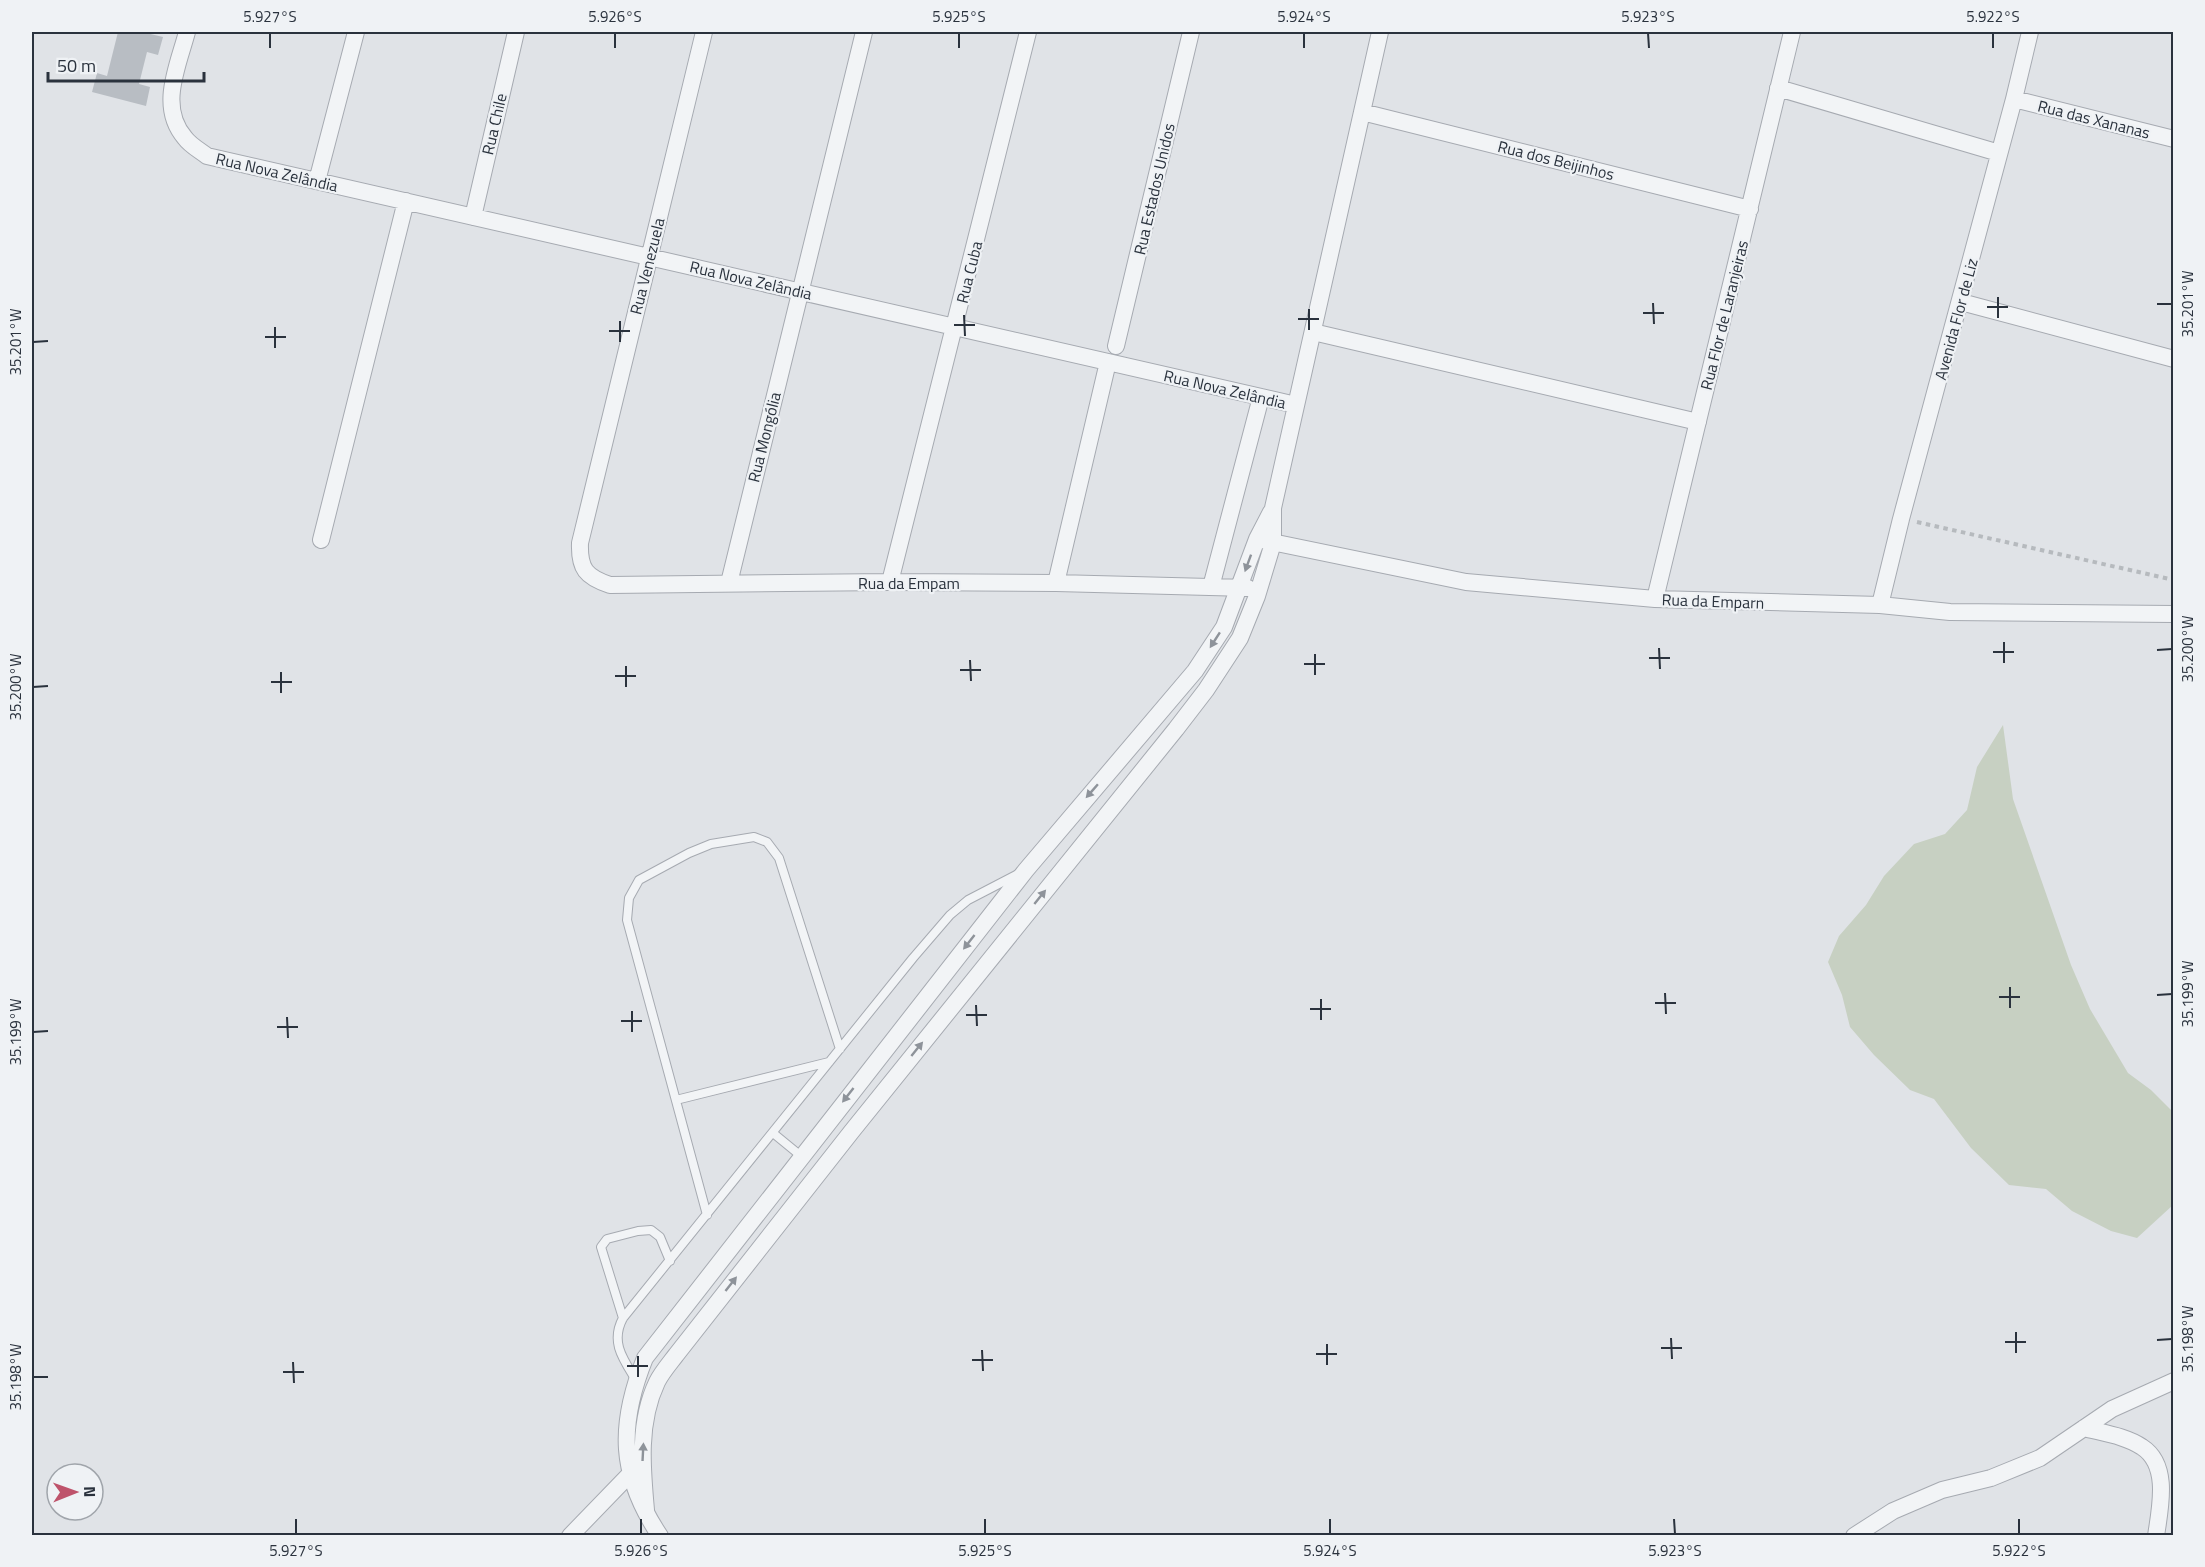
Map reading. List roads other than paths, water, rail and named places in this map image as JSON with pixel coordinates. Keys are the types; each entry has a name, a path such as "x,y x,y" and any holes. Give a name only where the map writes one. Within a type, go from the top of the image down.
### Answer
{"street":[{"name":"Rua Nova Zelândia","path":"187,32 170,96 171,114 186,140 207,156 1296,405"},
{"path":"317,181 356,32"},
{"name":"Rua Chile","path":"473,217 516,32"},
{"name":"Rua Venezuela","path":"584,570 580,559 580,543 704,32"},
{"name":"Rua Mongólia","path":"729,583 864,32"},
{"name":"Rua Cuba","path":"890,582 1028,32"},
{"name":"Rua Estados Unidos","path":"1116,346 1191,32"},
{"path":"646,1510 642,1456 645,1421 658,1380 819,1172 1206,690 1240,638 1259,588 1265,541 1380,32"},
{"name":"Rua Flor de Laranjeiras","path":"1655,599 1792,32"},
{"name":"Avenida Flor de Liz","path":"1880,605 2030,32"},
{"path":"1778,88 1999,153"},
{"name":"Rua das Xananas","path":"2014,99 2174,139"},
{"name":"Rua dos Beijinhos","path":"1362,112 1750,209"},
{"path":"321,540 406,201"},
{"path":"1961,302 2174,359"},
{"path":"1313,332 1698,422"},
{"path":"1056,583 1108,362"},
{"path":"1211,587 1261,397"},
{"path":"660,1536 634,1489 629,1475 626,1445 627,1417 636,1380 645,1358 1026,870 1195,672 1224,627 1239,587 1265,541"},
{"name":"Rua da Emparn","path":"1265,541 1466,582 1655,599 1880,605 1950,612 2174,614"},
{"name":"Rua da Empam","path":"584,570 597,581 610,585 890,582 1259,588"},
{"path":"801,1156 819,1172"},
{"path":"1854,1536 1893,1511 1932,1494 1991,1478 2040,1458 2112,1409 2174,1381"},
{"path":"2084,1428 2119,1437 2143,1447 2154,1459 2161,1491 2156,1536"},
{"path":"570,1536 629,1475"}],"lane":[{"path":"707,1215 627,920 629,898 639,880 711,844 754,837 767,842 779,858 840,1049"},
{"path":"636,1380 619,1352 617,1339 623,1318 913,958 951,915 987,889 1026,870"},
{"path":"676,1100 829,1062"},
{"path":"773,1133 801,1156"},
{"path":"623,1318 601,1247 607,1239 651,1230 660,1237 670,1261"}]}
